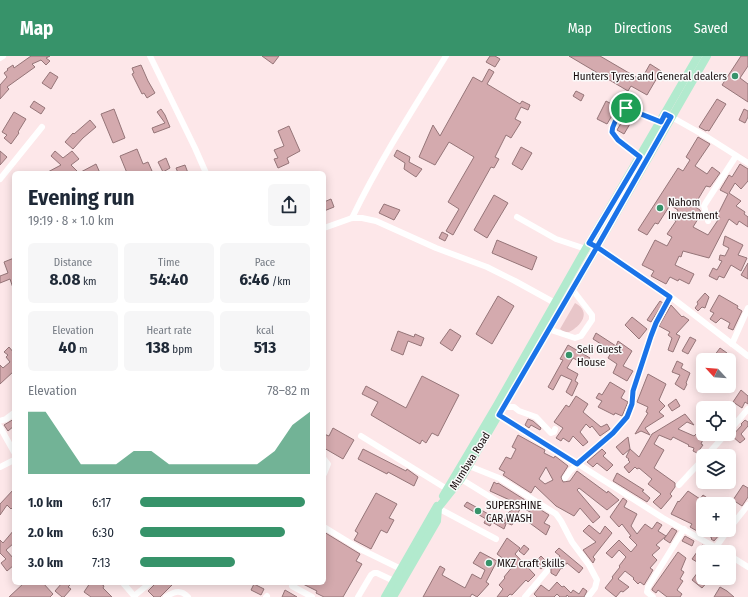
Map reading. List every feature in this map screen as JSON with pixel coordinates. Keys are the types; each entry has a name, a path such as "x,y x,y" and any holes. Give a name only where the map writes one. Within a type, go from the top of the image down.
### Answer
{"main road":[{"name":"Mumbwa Road","path":"384,597 497,405 588,246 664,123 698,56"},
{"name":"Mumbwa Road","path":"668,115 707,56"},
{"name":"Mumbwa Road","path":"393,597 437,521 438,508 461,479 504,407 597,247 643,159"}],"street":[{"path":"150,56 205,171"},
{"path":"352,218 384,157 446,56"},
{"path":"643,159 618,140 612,132 612,128 624,109 632,110 664,123"},
{"path":"668,115 707,137 748,163"},
{"path":"0,179 42,127"},
{"path":"708,221 704,206 736,156"},
{"path":"517,217 556,239 597,247 670,297 748,356"},
{"path":"326,227 352,218 362,218 376,221 429,245 487,267 556,303"},
{"path":"548,329 579,338 592,320 592,315 572,289"},
{"path":"565,478 577,464 613,433 627,417 632,404 633,391 651,336 670,297"},
{"path":"732,344 748,308"},
{"path":"504,407 514,407 520,412 536,417 551,433 554,432 555,429"},
{"path":"736,422 748,409"},
{"path":"0,421 12,414"},
{"path":"499,415 663,518 712,545"},
{"path":"0,427 12,448"},
{"path":"360,436 447,488"},
{"path":"712,449 720,441"},
{"path":"0,467 12,461"},
{"path":"469,466 498,478 559,517 572,542 589,565 597,580 595,588 588,597"},
{"path":"679,485 696,467"},
{"path":"461,479 508,508"},
{"path":"736,521 748,505"},
{"path":"438,508 496,539"},
{"path":"326,528 360,549 401,569"},
{"path":"653,597 647,592 648,587 684,529"},
{"path":"718,545 724,537"},
{"path":"736,559 748,567"},
{"path":"525,597 547,571"},
{"path":"358,597 371,575 374,573 378,573 394,581"},
{"path":"125,585 135,597 148,585"},
{"path":"292,586 312,597"},
{"path":"166,597 172,592 178,591 186,594 188,597"}],"shaded area":[{"path":"575,303 583,310 583,319 581,323 569,332 564,332 560,329"}],"building":[{"path":"31,56 50,56 46,58 50,61 46,65 41,60 32,64 35,67 7,87 9,89 0,99 0,85 7,77 4,73 13,65 14,68"},
{"path":"262,56 279,56 273,64"},
{"path":"490,56 495,56 500,59 495,67 486,62"},
{"path":"569,56 600,56 641,80 650,64 661,71 647,95 631,86 628,91"},
{"name":"Hunters Tyres and General dealers","path":"741,56 748,56 748,66 740,78 748,84 748,102 722,85"},
{"path":"141,65 155,93 147,98 144,93 142,94 132,74 134,73 132,68"},
{"path":"489,69 494,72 487,84 520,104 522,101 530,105 528,110 521,107 515,119 521,122 511,138 506,135 495,157 499,159 494,168 491,167 453,235 446,231 459,209 448,202 474,157 449,142 435,165 419,157 433,125 440,136 473,77 482,82"},
{"path":"50,72 58,77 51,89 42,83"},
{"path":"576,91 584,95 581,101 573,96"},
{"path":"717,99 726,104 709,131 706,131 699,127"},
{"path":"34,101 45,108 41,114 30,107"},
{"path":"606,101 617,107 607,124 597,119"},
{"path":"114,109 125,138 113,143 101,114"},
{"path":"161,109 170,127 154,133 152,128 165,123 157,112"},
{"path":"744,109 748,111 748,117 745,123 739,120"},
{"path":"14,112 26,119 18,132 19,133 11,144 4,138 7,135 2,132"},
{"path":"627,113 634,117 624,134 617,130"},
{"path":"90,120 96,127 73,149 65,142 73,133 74,134"},
{"path":"289,126 300,151 287,158 289,163 278,168 274,159 278,158 274,150 284,146 278,131"},
{"path":"698,137 710,144 695,166 707,174 712,167 720,173 710,187 706,186 694,206 700,210 701,214 693,227 708,235 720,217 717,216 728,194 720,190 729,175 732,177 740,164 748,169 748,181 741,189 735,183 729,193 741,201 736,206 745,212 744,214 748,217 748,227 739,221 737,225 729,219 709,258 683,251 681,257 679,256 675,265 694,274 689,284 679,279 678,281 670,277 666,284 651,276 654,271 642,265 655,240 667,246 672,237 667,234 676,221 673,219 678,210 670,205 658,224 655,223 647,235 638,230 678,168 683,171 690,160 686,157"},
{"path":"521,147 532,153 522,170 512,164"},
{"path":"137,149 143,164 148,162 152,171 126,171 120,156"},
{"path":"397,150 410,157 409,162 422,169 416,177 404,169 405,163 394,156"},
{"path":"0,151 7,157 0,165"},
{"path":"55,151 63,158 72,151 79,159 71,165 77,171 50,171 61,165 51,156"},
{"path":"166,158 170,168 162,171 158,162"},
{"path":"96,164 99,171 83,171"},
{"path":"185,165 187,171 177,171 176,168"},
{"path":"494,195 508,203 487,238 474,230"},
{"path":"331,199 334,207 326,210 326,201"},
{"path":"384,204 400,210 394,220 379,213"},
{"path":"442,232 448,235 445,241 439,238"},
{"path":"725,236 743,245 738,255 747,258 741,271 731,265 724,278 719,276 717,280 709,276 713,268 717,270 722,261 719,260 720,255 725,256 729,248 723,245"},
{"path":"497,240 537,257 532,270 492,253"},
{"path":"12,259 12,285 10,279 0,283 0,276 8,273 4,262"},
{"path":"748,263 748,279 741,275"},
{"path":"705,293 709,297 705,308 702,307 698,311 695,308 698,304 697,302"},
{"path":"719,295 738,306 737,308 742,311 733,330 728,328 730,323 721,318 716,323 710,319 714,313 710,311"},
{"path":"498,296 514,306 492,344 476,334"},
{"path":"660,301 663,303 651,322 647,320"},
{"path":"671,305 682,317 683,316 689,320 676,334 680,336 673,352 668,350 672,338 668,335 670,332 659,326"},
{"path":"632,317 647,329 639,339 625,325"},
{"path":"450,329 461,336 452,351 440,343"},
{"path":"398,331 414,337 415,334 424,338 421,346 408,341 403,355 391,350"},
{"path":"596,333 616,346 618,341 632,351 623,366 633,371 627,381 613,373 617,364 608,358 612,351 593,339"},
{"path":"690,337 696,340 688,354 682,351"},
{"path":"568,345 590,358 586,365 573,358 567,368 578,374 575,381 578,383 572,396 566,392 572,380 561,375 553,390 548,387 563,360 560,359"},
{"path":"9,347 12,351 12,373 0,384 0,365 3,368 10,362 6,357 8,355 4,352"},
{"path":"720,348 727,353 716,353"},
{"path":"677,361 683,364 681,368 690,373 684,390 675,384 680,375 672,372"},
{"path":"648,374 666,384 659,400 665,406 659,412 664,416 645,428 650,435 641,431 635,434 648,413 646,412 648,407 637,402"},
{"path":"422,376 459,395 438,436 432,433 426,443 422,440 420,444 371,415 378,402 362,394 366,386 406,408"},
{"path":"610,382 625,391 621,398 628,402 622,416 615,413 614,415 598,407 602,401 596,398 599,393 602,395"},
{"path":"741,390 748,396 748,404 745,402 742,408 736,404 736,401 734,401"},
{"path":"576,396 588,404 583,412 601,427 607,424 610,429 600,436 592,426 590,428 586,424 580,432 588,442 583,446 573,436 569,442 563,438 561,441 556,438 563,428 554,422 566,405 569,407"},
{"path":"676,399 680,406 672,411 668,405"},
{"path":"685,414 694,425 687,422 678,429 694,436 696,434 696,441 702,441 701,444 703,445 700,449 696,449 696,452 693,451 694,448 673,437 671,440 659,435 654,444 664,450 654,468 675,483 675,487 670,494 672,496 661,509 653,502 661,494 648,484 652,479 639,468 637,469 635,467 629,473 624,467 630,462 626,457 630,449 639,457 652,434"},
{"path":"528,419 533,421 541,428 540,430 531,425 529,428 525,425"},
{"path":"12,420 12,428 8,431 4,425"},
{"path":"745,420 748,422 748,426 741,434 745,439 740,443 736,440 736,432 742,425 741,424"},
{"path":"333,428 354,440 343,459 326,449 326,435 329,436"},
{"path":"518,435 545,450 544,453 554,458 555,456 568,466 561,477 563,482 570,481 577,471 619,500 607,510 579,488 577,490 600,517 593,523 580,508 574,516 556,506 535,486 531,493 503,475 505,472 499,469 506,457 511,459 516,449 512,447","holes":["546,467 553,480 545,484 539,479"]},
{"path":"628,437 630,449 623,455 616,447"},
{"path":"363,449 406,471 407,469 418,477 414,486 388,472 387,474 358,459"},
{"path":"602,449 606,453 603,456 613,465 607,471 597,463 593,467 587,462"},
{"path":"617,473 644,490 642,491 650,498 647,502 613,481"},
{"path":"494,482 497,484 498,483 549,515 544,523 550,526 546,535 527,521 532,513 521,507 512,525 504,522 509,512 512,510 514,502 490,491"},
{"path":"743,485 748,488 748,497 742,506 736,502 735,497"},
{"path":"12,491 12,508 11,509 7,505 0,515 0,504"},
{"path":"688,491 697,497 696,530 690,527 692,524 671,514 678,501 679,502"},
{"path":"376,493 397,504 389,518 394,520 387,533 381,530 371,549 354,540 358,533 355,531"},
{"path":"623,498 627,501 624,507 637,514 631,526 637,534 645,524 652,529 657,522 662,525 658,531 666,536 656,545 660,548 652,555 657,560 650,568 653,570 644,585 640,582 638,584 633,579 634,578 625,571 618,579 629,587 623,592 621,591 616,597 605,588 626,557 619,550 612,558 606,553 619,540 631,552 637,545 629,537 631,536 622,524 619,527 610,517"},
{"path":"467,502 506,524 504,529 492,522 490,526 484,523 486,519 464,506"},
{"path":"589,525 600,534 605,526 612,533 593,557 595,559 593,563 583,550 596,542 583,531"},
{"path":"672,528 677,531 670,543 664,539"},
{"path":"12,532 12,545 6,550 12,557 12,567 7,571 1,563 6,559 0,553 0,540 3,543"},
{"path":"326,533 360,554 356,561 362,564 343,597 324,597 316,593 317,591 305,585 326,585"},
{"path":"685,536 694,541 692,546 682,541"},
{"path":"710,537 717,537 714,541 711,539 712,538"},
{"path":"507,538 520,548 515,554 535,575 528,582 526,580 512,595 510,594 507,597 497,597 503,589 499,585 513,566 497,554"},
{"path":"524,545 529,549 524,555 519,551"},
{"path":"559,548 583,568 579,573 567,563 562,569 561,568 556,576 551,573 551,569 560,556 555,552"},
{"path":"480,552 497,561 486,582 489,584 477,597 472,594 470,597 423,597 440,566 445,569 442,575 465,588 472,574 481,579 485,570 473,563"},
{"path":"678,552 686,558 681,570 684,572 680,579 683,581 677,590 682,594 680,597 667,597 658,590 656,593 652,589"},
{"path":"696,553 696,561 692,559"},
{"path":"541,556 548,563 541,569 534,563"},
{"path":"696,575 696,583 692,580"},
{"path":"557,582 571,593 573,590 579,594 583,588 587,591 584,597 569,597 567,595 566,597 560,597 557,594 554,597 537,597 534,594 541,585 549,591"},
{"path":"22,585 45,585 53,594 50,597 9,597"},
{"path":"60,585 70,585 68,587 71,589 64,597 55,591"},
{"path":"89,585 103,585 104,586 103,588 112,597 91,597 84,592"},
{"path":"154,585 172,585 160,597 154,597 148,591"},
{"path":"254,585 264,589 261,595 251,590"},
{"path":"720,587 727,591 734,597 714,597"},
{"path":"285,590 297,597 282,597"}],"place":[{"name":"Hunters Tyres and General dealers","path":"735,76"},
{"name":"Nahom Investment","path":"660,208"},
{"name":"Seli Guest House","path":"569,355"},
{"name":"SUPERSHINE CAR WASH","path":"478,511"},
{"name":"MKZ craft skills","path":"489,563"}],"route":[{"path":"626,108 621,112 612,128 612,132 618,140 640,157 589,243 597,247 499,415 577,464 613,433 627,417 632,404 633,391 651,336 670,297 597,247 671,117 665,114 661,122 626,108"}]}
